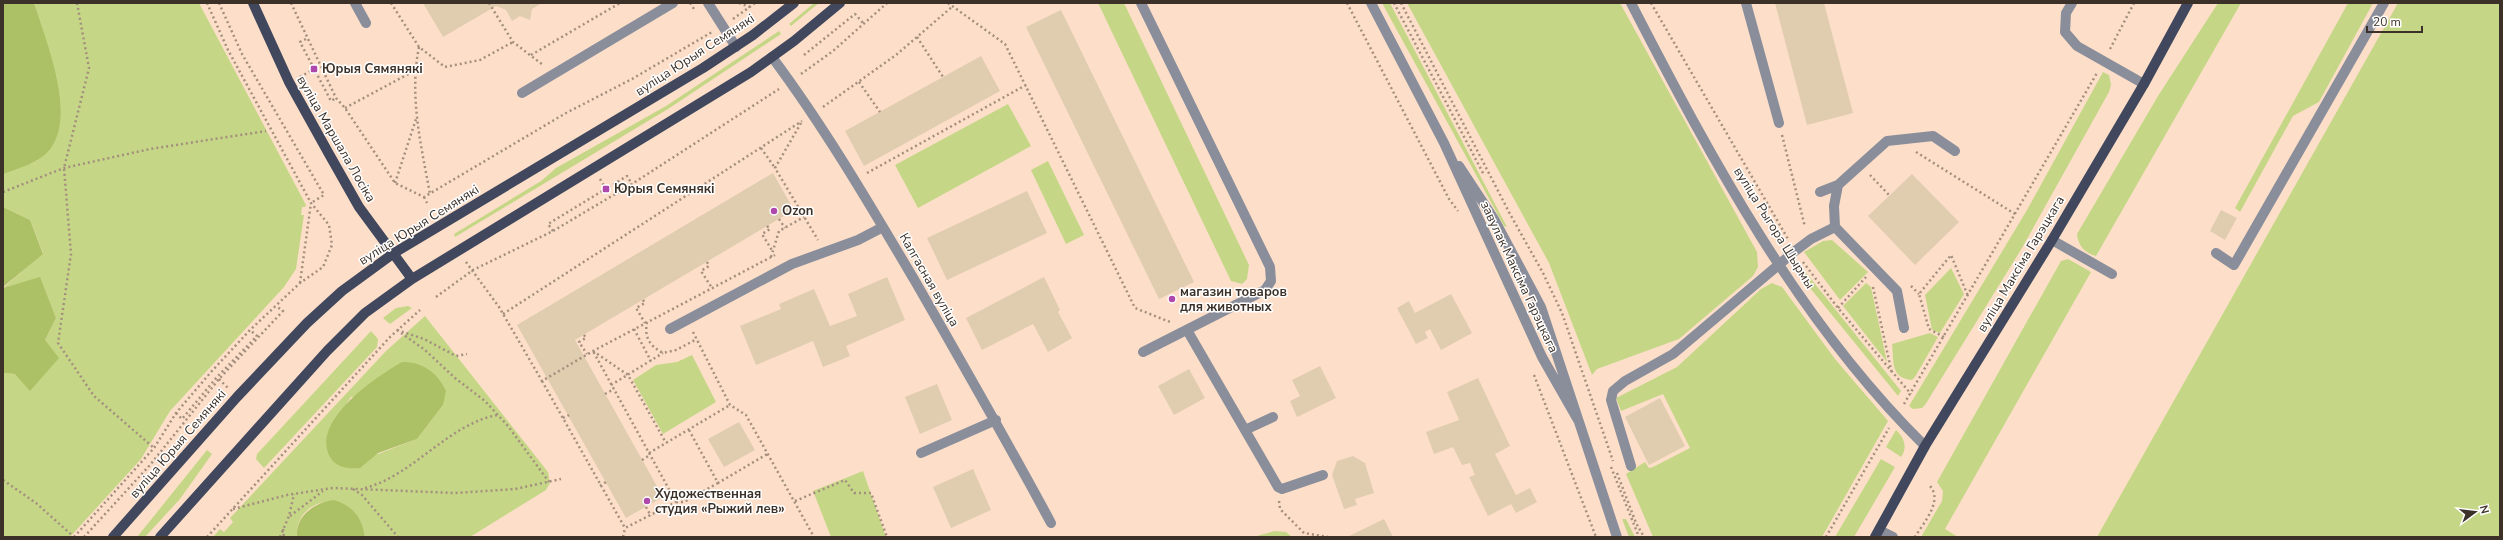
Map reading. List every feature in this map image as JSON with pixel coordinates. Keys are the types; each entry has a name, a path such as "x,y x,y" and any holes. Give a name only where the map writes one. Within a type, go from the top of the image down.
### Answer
{"main road":[{"name":"вуліца Маршала Лосіка","path":"254,3 289,82 359,208 412,279"},
{"name":"вуліца Юрыя Семянякі","path":"113,537 237,397 307,323 342,290 394,253 736,47 794,3"},
{"path":"160,537 327,351 365,313 412,279 702,104 772,57 840,3"},
{"name":"вуліца Максіма Гарэцкага","path":"1877,534 1926,446 2052,240 2144,84 2188,3"}],"street":[{"path":"355,3 366,23"},
{"path":"522,93 673,3"},
{"path":"708,3 736,47"},
{"path":"1141,3 1270,267 1271,281 1265,290 1143,352"},
{"name":"завулак Максіма Гарэцкага","path":"1370,3 1444,143 1542,357 1578,420"},
{"name":"вуліца Рыгора Шырмы","path":"1631,3 1689,117 1779,264 1846,360 1896,417 1926,446"},
{"path":"1746,3 1779,123"},
{"path":"2072,3 2066,13 2065,32 2077,46 2144,84"},
{"path":"2216,253 2234,265 2384,3"},
{"name":"Калгасная вуліца","path":"772,57 790,82 882,226 996,420 1051,523"},
{"path":"1820,192 1838,185 1887,141 1933,136 1955,151"},
{"name":"завулак Максіма Гарэцкага","path":"1444,143 1494,219 1541,307 1558,352 1578,420 1617,537"},
{"path":"1838,185 1834,206 1835,227 1897,291 1904,328"},
{"path":"670,329 792,264 858,240 882,226"},
{"path":"1631,466 1611,400 1612,391 1625,381 1673,354 1795,251 1811,239 1835,227"},
{"path":"2052,240 2112,274"},
{"path":"1187,330 1278,487 1282,489 1323,475"},
{"path":"1245,430 1273,417"},
{"path":"921,452 996,420"},
{"path":"1877,534 1893,537"}],"path":[{"path":"77,3 89,68 64,168 71,254 58,343 94,396 154,448"},
{"path":"3,480 36,503 74,537 154,448 176,414 250,330 300,283 322,267 332,245 329,226 311,203 228,50 207,3"},
{"path":"219,3 242,54 324,195 311,203"},
{"path":"290,3 306,39 336,98 345,108 395,183 424,197 427,203"},
{"path":"391,3 418,47 445,67 480,60 512,42"},
{"path":"489,3 512,42 555,74"},
{"path":"531,55 620,3"},
{"path":"739,3 750,7"},
{"path":"424,197 722,25 755,3"},
{"path":"436,297 473,270 553,231 632,184 790,82 864,24 887,3"},
{"path":"948,3 1005,44 1135,308 1187,330"},
{"path":"1347,3 1449,199 1462,216"},
{"path":"1651,3 1795,251 1838,308 1892,375 1911,394"},
{"path":"1826,537 2104,62 2134,3"},
{"path":"817,102 821,109 917,37 953,6"},
{"path":"804,55 855,14 864,24"},
{"path":"917,37 943,77"},
{"path":"306,39 300,42 314,70 331,101 336,98"},
{"path":"418,47 414,71 416,118 430,194"},
{"path":"345,108 414,71"},
{"path":"859,82 880,112"},
{"path":"862,175 1026,85"},
{"path":"798,114 802,121"},
{"path":"395,183 416,118"},
{"path":"503,314 802,121"},
{"path":"775,168 802,121"},
{"path":"1779,123 1806,230 1800,232"},
{"path":"3,192 64,168 150,150 266,131"},
{"path":"761,148 775,168 819,241"},
{"path":"1912,149 2015,214"},
{"path":"1865,180 1875,170"},
{"path":"1870,175 1889,196"},
{"path":"553,231 548,224 627,176 632,184"},
{"path":"300,283 311,203"},
{"path":"771,257 779,231 804,217"},
{"path":"779,219 785,228"},
{"path":"767,226 770,229 762,234 773,252"},
{"path":"1788,238 1794,235"},
{"path":"812,243 823,240"},
{"path":"542,381 587,354 779,254"},
{"path":"1919,294 1951,255 1968,296"},
{"path":"465,260 503,314 542,381 625,528 623,537"},
{"path":"707,262 709,266 701,271 712,288"},
{"path":"1838,308 1866,277 1873,285 1892,375"},
{"path":"1908,283 1919,294 1929,329 1944,337"},
{"path":"643,300 645,303 636,308 645,323"},
{"path":"679,305 730,405 746,415 814,537"},
{"path":"84,537 150,465 219,379 282,311 276,306"},
{"path":"207,537 397,330 420,310"},
{"path":"634,329 651,361"},
{"path":"176,414 182,419 217,377 257,336 250,330"},
{"path":"397,330 424,339 456,356 467,354"},
{"path":"397,330 426,350 497,415 549,482"},
{"path":"584,335 586,338 580,342 587,354"},
{"path":"593,351 628,375 666,443"},
{"path":"593,351 676,502"},
{"path":"612,385 663,353"},
{"path":"1531,367 1596,537"},
{"path":"605,394 614,389"},
{"path":"642,460 666,443 730,405"},
{"path":"362,488 380,483 468,424 497,415"},
{"path":"562,418 569,415"},
{"path":"689,430 718,484"},
{"path":"625,528 676,502 684,502 769,454"},
{"path":"233,509 294,494 325,490 362,488 455,494 492,492 561,479"},
{"path":"795,501 845,480 854,493 871,493 887,537"},
{"path":"600,486 606,482"},
{"path":"1915,537 1935,502 1935,493 1928,484"},
{"path":"351,488 362,495 398,537"},
{"path":"289,516 325,490"},
{"path":"280,537 289,516 294,494"},
{"path":"646,506 651,516"},
{"path":"1280,509 1304,533 1328,537"},
{"path":"283,529 284,537"}],"green space":[{"path":"3,3 34,3 51,56 60,97 61,116 58,133 51,148 41,158 3,174"},
{"path":"34,3 199,3 306,205 305,207 302,207 301,215 304,215 296,269 284,287 170,411 141,459 70,537 3,537 3,373 14,374 45,340 56,318 40,278 3,288 43,253 30,220 3,207 3,174 38,160 54,72"},
{"path":"814,3 819,3 791,26 789,24"},
{"path":"1098,3 1124,3 1249,265 1247,279 1242,284 1231,281"},
{"path":"1382,3 1390,3 1507,227 1504,226"},
{"path":"1407,3 1620,3 1757,252 1758,267 1753,276 1679,339 1597,369 1592,375 1549,263"},
{"path":"2218,3 2241,3 2096,256 2089,253 2079,242 2077,234 2158,96"},
{"path":"2348,3 2373,3 2319,102 2293,116 2240,212 2235,208"},
{"path":"2398,3 2500,3 2500,537 2097,537"},
{"path":"779,31 781,34 668,109 455,237 454,234 541,181 556,168 666,106"},
{"path":"2103,72 2109,75 2111,85 2109,92 2022,248 1925,405 1922,408 1913,409 1909,406 2027,210"},
{"path":"1008,104 1031,146 918,208 895,165"},
{"path":"1048,161 1084,235 1066,244 1031,170"},
{"path":"3,207 30,220 43,254 3,287"},
{"path":"1832,240 1868,272 1840,300 1804,252 1823,241"},
{"path":"2068,259 2091,272 1945,529 1958,537 1921,537 1942,501 1943,491 1937,482 2061,261"},
{"path":"1951,268 1964,294 1940,333 1932,330 1925,295"},
{"path":"1803,269 1901,391 1898,396 1806,283 1802,275"},
{"path":"40,277 56,318 45,340 59,358 30,391 15,374 3,373 3,288"},
{"path":"1772,283 1782,287 1835,359 1888,421 1822,537 1653,537 1626,474 1645,462 1649,468 1653,467 1690,448 1663,394 1621,411 1616,398 1677,367 1761,289"},
{"path":"1866,283 1871,287 1887,362 1843,306"},
{"path":"408,306 412,308 390,324 383,318 396,308"},
{"path":"425,316 548,472 550,483 546,490 470,537 365,537 359,520 350,508 338,503 326,502 314,505 305,513 298,524 297,537 213,537 220,529 224,532 233,522 230,518 386,351","holes":["351,397 443,405 417,439 378,454 329,431"]},
{"path":"371,331 378,339 377,347 264,468 256,459 257,454"},
{"path":"1930,333 1938,337 1915,377 1912,380 1905,379 1900,376 1894,368 1892,344"},
{"path":"692,355 716,402 663,434 633,380 656,365 677,362"},
{"path":"402,362 410,362 423,366 434,373 446,391 443,405 417,439 378,453 360,468 347,468 339,466 330,457 326,443 329,429 337,415 349,401 363,389"},
{"path":"1896,430 1903,439 1905,446 1901,457 1886,447"},
{"path":"207,450 212,454 180,499 145,537 137,537"},
{"path":"1881,459 1895,467 1854,537 1835,537"},
{"path":"863,471 886,537 831,537 813,491"},
{"path":"334,500 341,502 356,513 362,524 365,537 297,537 299,523 308,511 313,507 327,501"},
{"path":"1622,519 1626,519 1635,537 1629,537"},
{"path":"1275,531 1286,532 1292,537 1253,537"}],"building":[{"path":"423,3 542,3 532,9 530,20 520,16 512,21 506,10 496,6 443,37"},
{"path":"1775,3 1824,3 1853,113 1807,125"},
{"path":"1061,10 1194,282 1159,299 1026,27"},
{"path":"981,56 1000,91 864,166 845,131"},
{"path":"773,173 794,210 575,340 663,497 626,518 517,325"},
{"path":"1912,174 1959,222 1915,265 1868,216"},
{"path":"1027,191 1047,233 947,280 927,238"},
{"path":"2221,210 2237,218 2225,240 2210,231"},
{"path":"887,277 905,320 846,346 850,356 823,367 813,341 756,365 740,326 781,309 779,304 814,289 830,326 857,316 848,294"},
{"path":"1044,277 1060,310 1058,312 1072,338 1048,352 1033,324 982,350 966,318"},
{"path":"1451,294 1472,333 1441,350 1430,329 1425,332 1428,338 1416,344 1397,308 1409,301 1415,313"},
{"path":"1320,366 1336,398 1297,417 1290,401 1300,396 1292,380"},
{"path":"1189,369 1205,398 1174,415 1158,386"},
{"path":"1478,378 1510,446 1495,454 1516,495 1530,488 1537,502 1516,513 1511,504 1488,516 1469,477 1475,475 1470,463 1462,465 1453,447 1434,454 1426,432 1459,420 1447,392"},
{"path":"937,384 952,420 920,434 905,397"},
{"path":"1660,398 1685,446 1649,465 1625,417"},
{"path":"739,422 755,450 724,467 708,439"},
{"path":"1353,456 1365,463 1374,493 1355,499 1357,505 1344,509 1332,475 1337,461"},
{"path":"973,469 991,510 951,528 933,487"},
{"path":"1384,519 1393,537 1347,537"}],"place":[{"name":"Юрыя Сямянякі","path":"314,69"},
{"name":"Юрыя Семянякі","path":"606,189"},
{"name":"Ozon","path":"774,211"},
{"name":"магазин товаров для животных","path":"1172,299"},
{"name":"Художественная студия «Рыжий лев»","path":"647,501"}]}
